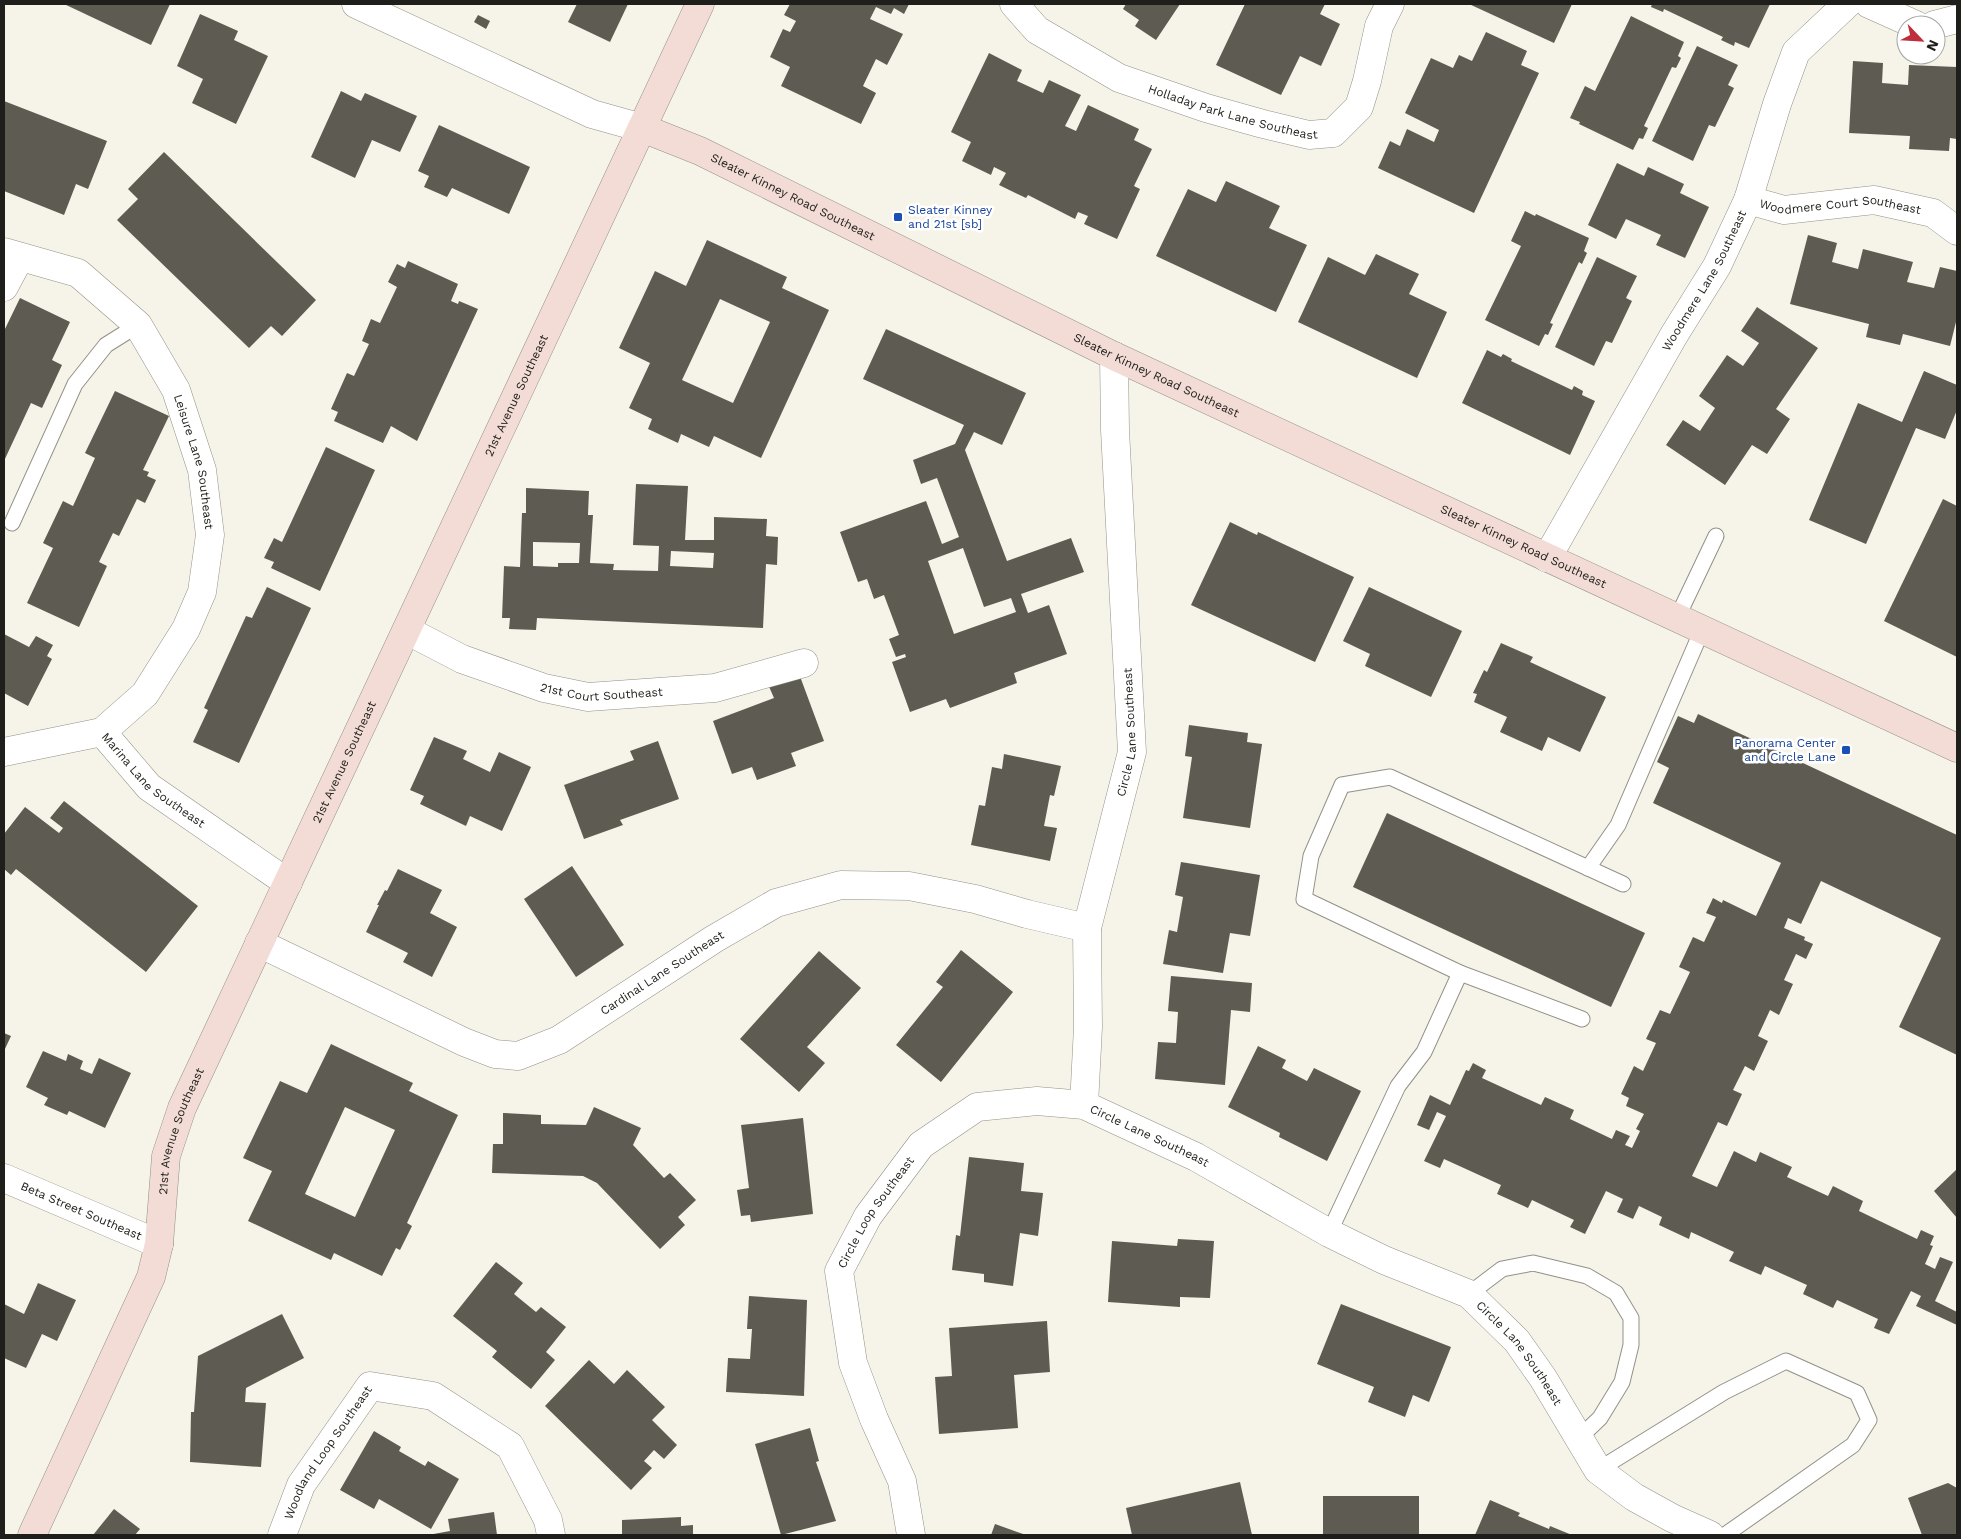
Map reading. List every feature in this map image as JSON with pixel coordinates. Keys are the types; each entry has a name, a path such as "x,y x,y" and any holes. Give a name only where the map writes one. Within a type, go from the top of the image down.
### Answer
{"street":[{"name":"Sleater Kinney Road Southeast","path":"356,4 592,114 642,128 700,151 1114,356 1957,748"},
{"name":"21st Avenue Southeast","path":"32,1535 151,1277 159,1244 166,1156 182,1108 408,631 700,4"},
{"name":"Holladay Park Lane Southeast","path":"1014,4 1037,30 1119,78 1206,108 1309,134 1333,133 1359,107 1367,81 1379,26 1390,4"},
{"name":"Woodmere Lane Southeast","path":"1547,558 1716,266 1748,200 1777,104 1796,52 1847,4"},
{"path":"1869,4 1896,16"},
{"name":"Woodmere Court Southeast","path":"1748,200 1784,210 1874,200 1933,214 1957,231"},
{"path":"4,287 12,254"},
{"name":"Leisure Lane Southeast","path":"12,254 78,273 138,325 176,390 202,470 210,534 202,592 186,629 145,694 102,732"},
{"name":"Circle Lane Southeast","path":"1114,356 1115,430 1132,752 1087,928 1088,1027 1084,1106 1196,1158 1329,1233 1384,1260 1469,1294 1517,1341 1543,1378 1598,1470 1634,1497 1672,1518 1710,1535"},
{"name":"21st Court Southeast","path":"408,631 462,659 544,688 588,697 715,688 804,663"},
{"name":"Marina Lane Southeast","path":"4,752 102,732 149,787 288,883"},
{"name":"Cardinal Lane Southeast","path":"259,943 464,1042 495,1054 518,1056 559,1040 714,939 776,903 841,885 909,886 975,899 1087,928"},
{"name":"Circle Loop Southeast","path":"910,1535 902,1481 874,1419 854,1363 839,1271 868,1216 921,1146 977,1108 1037,1101 1084,1106"},
{"name":"Beta Street Southeast","path":"4,1178 159,1244"},
{"name":"Woodland Loop Southeast","path":"282,1535 301,1485 370,1386 433,1396 510,1446 548,1520 551,1535"}],"lane":[{"path":"12,524 74,384 106,345 138,325"},
{"path":"1677,618 1716,536"},
{"path":"1588,868 1618,825 1702,630"},
{"path":"1582,1020 1460,973 1304,899 1311,856 1342,785 1390,777 1624,884"},
{"path":"1329,1233 1398,1086 1424,1052 1460,973"},
{"path":"1469,1294 1502,1269 1532,1263 1587,1276 1616,1293 1632,1318 1631,1345 1622,1382 1600,1418 1578,1439"},
{"path":"1598,1470 1724,1392 1786,1361 1857,1393 1869,1420 1853,1445 1725,1535"}],"building":[{"path":"64,4 170,4 151,45"},
{"path":"577,4 628,4 610,42 568,22"},
{"path":"790,4 909,4 904,14 894,8 891,14 876,7 870,19 903,34 887,65 876,59 863,86 876,93 861,124 781,86 790,67 770,57 783,29 790,32 796,21 784,15"},
{"path":"1126,4 1180,4 1156,40 1135,26 1139,20 1123,9"},
{"path":"1245,4 1325,4 1320,14 1340,24 1321,66 1300,56 1281,95 1216,65"},
{"path":"1469,4 1572,4 1554,43"},
{"path":"1652,4 1770,4 1749,48 1735,42 1734,46 1721,40 1723,37 1664,9 1663,12 1651,7"},
{"path":"200,14 238,31 234,40 268,56 236,124 192,103 203,79 177,66"},
{"path":"478,15 490,21 486,29 474,22"},
{"path":"1631,16 1684,42 1678,56 1681,58 1676,68 1672,67 1644,126 1648,128 1643,139 1639,138 1633,150 1570,118 1585,86 1595,91"},
{"path":"1486,32 1527,51 1521,65 1539,73 1474,213 1378,168 1390,141 1400,146 1407,129 1434,142 1439,130 1405,113 1431,58 1453,68 1459,55 1472,61"},
{"path":"1697,46 1738,65 1728,85 1734,88 1715,127 1709,125 1693,161 1652,141"},
{"path":"989,53 1022,70 1017,81 1043,93 1049,80 1081,95 1065,126 1076,131 1088,105 1139,129 1134,140 1152,149 1134,186 1140,189 1117,239 1084,224 1088,216 1078,212 1075,219 1028,195 1026,198 999,185 1006,173 994,167 991,175 962,161 971,142 951,132"},
{"path":"1853,61 1883,63 1882,83 1908,85 1909,65 1957,67 1957,139 1950,138 1949,151 1909,149 1910,136 1849,133"},
{"path":"341,91 361,101 365,93 417,116 400,152 372,140 355,178 311,157"},
{"path":"4,101 107,141 88,189 76,184 64,215 4,191"},
{"path":"439,125 530,167 509,214 452,188 447,197 424,187 429,176 418,171"},
{"path":"164,152 316,300 282,336 271,326 249,348 117,220 138,199 128,189"},
{"path":"1617,163 1644,176 1648,167 1684,184 1680,193 1709,207 1685,258 1656,245 1661,235 1626,219 1616,239 1588,225"},
{"path":"1226,181 1280,206 1269,228 1307,245 1276,312 1156,256 1188,189 1216,202"},
{"path":"1525,211 1535,216 1536,214 1589,238 1584,251 1587,253 1582,264 1579,262 1550,323 1553,324 1548,335 1545,334 1539,346 1485,320 1521,246 1511,241"},
{"path":"1808,235 1837,243 1832,262 1858,269 1863,249 1913,262 1907,282 1934,288 1940,267 1957,271 1957,318 1950,346 1903,334 1900,345 1866,337 1869,324 1790,304"},
{"path":"707,240 787,277 782,288 829,310 761,458 714,436 709,447 681,434 678,443 648,429 652,419 629,408 650,363 619,348 655,271 686,286","holes":["720,299 770,322 733,403 682,380"]},
{"path":"1376,254 1419,274 1409,294 1447,312 1417,378 1298,322 1328,257 1365,275"},
{"path":"1597,257 1637,276 1626,298 1632,301 1612,343 1606,341 1594,366 1555,347"},
{"path":"408,261 458,284 451,301 458,304 459,301 478,309 417,441 391,426 383,443 334,421 338,412 331,409 347,373 354,376 369,344 362,341 371,319 380,323 397,287 388,282 397,264 405,268"},
{"path":"20,298 70,322 52,360 62,365 42,408 31,403 4,461 4,331"},
{"path":"1757,307 1818,348 1776,409 1790,419 1767,454 1752,445 1725,485 1666,445 1683,420 1700,431 1715,408 1699,396 1727,355 1743,366 1759,343 1741,331"},
{"path":"886,329 1026,393 1002,445 974,432 965,450 1007,561 1071,538 1084,572 1021,594 1028,613 1049,605 1067,654 1014,673 1017,683 950,708 946,699 910,712 892,662 906,657 905,654 896,657 889,639 899,635 884,595 874,599 867,579 858,582 840,532 926,501 942,544 959,537 937,478 921,484 913,460 955,444 964,425 863,379","holes":["963,548 984,607 1011,598 1016,612 954,634 928,561"]},
{"path":"1487,350 1501,357 1503,354 1512,359 1511,361 1572,390 1574,386 1583,391 1582,395 1595,401 1570,455 1462,403"},
{"path":"1924,371 1957,385 1957,410 1945,439 1916,428 1866,544 1809,520 1858,403 1902,422"},
{"path":"115,391 169,416 143,470 149,472 147,476 156,480 145,503 137,499 119,536 113,533 99,562 107,566 79,627 27,603 53,548 43,543 63,501 73,506 95,458 85,453"},
{"path":"326,447 375,470 320,591 271,568 274,562 264,558 274,538 282,542"},
{"path":"636,484 688,486 685,540 714,540 714,517 767,519 766,536 778,537 777,565 766,564 763,628 537,618 536,630 509,629 510,618 502,618 504,566 520,567 522,513 526,513 526,488 589,491 588,515 593,515 590,563 614,564 613,570 658,571 659,546 633,545","holes":["533,542 580,543 579,563 558,563 558,567 533,566","671,551 714,553 713,568 670,566"]},
{"path":"1943,499 1957,506 1957,657 1884,621"},
{"path":"1230,522 1257,535 1258,532 1354,577 1315,662 1191,605"},
{"path":"267,587 311,608 239,763 193,742 208,710 204,708 246,616 252,618"},
{"path":"1369,587 1462,631 1431,697 1365,666 1370,654 1343,641"},
{"path":"4,634 29,647 36,636 53,645 47,656 52,659 28,706 4,693"},
{"path":"1501,643 1533,657 1530,662 1606,697 1580,752 1548,737 1542,751 1500,732 1507,717 1474,702 1477,694 1473,693 1484,670 1487,672"},
{"path":"798,671 824,741 791,753 796,766 757,780 752,767 732,774 713,721 774,698 767,682"},
{"path":"1698,714 1957,835 1957,1055 1899,1027 1941,938 1821,881 1801,924 1788,918 1784,928 1805,937 1804,940 1813,944 1806,959 1796,954 1784,980 1793,984 1779,1015 1770,1010 1758,1036 1768,1041 1754,1071 1745,1066 1733,1090 1742,1094 1727,1126 1718,1122 1692,1176 1717,1187 1734,1151 1756,1162 1760,1152 1792,1167 1787,1177 1828,1196 1833,1186 1863,1201 1859,1211 1917,1239 1921,1230 1934,1236 1930,1245 1933,1246 1925,1264 1935,1269 1940,1257 1953,1262 1935,1301 1957,1312 1957,1325 1916,1306 1921,1296 1911,1291 1889,1334 1874,1328 1878,1319 1837,1300 1833,1308 1803,1294 1807,1285 1765,1266 1761,1275 1729,1261 1734,1252 1691,1232 1689,1239 1659,1225 1662,1217 1639,1206 1633,1219 1617,1212 1623,1199 1606,1191 1585,1234 1570,1227 1574,1220 1532,1200 1528,1208 1497,1194 1501,1185 1444,1159 1440,1168 1424,1161 1446,1116 1437,1112 1429,1130 1417,1125 1430,1095 1450,1105 1466,1070 1469,1071 1473,1063 1486,1070 1482,1078 1541,1105 1545,1097 1574,1110 1570,1119 1612,1139 1616,1130 1630,1136 1625,1145 1632,1148 1640,1131 1636,1129 1644,1114 1626,1106 1629,1098 1621,1094 1634,1066 1643,1071 1656,1043 1646,1039 1660,1010 1670,1014 1690,972 1679,967 1693,937 1704,942 1716,917 1706,913 1713,898 1722,903 1723,900 1756,916 1781,863 1653,803 1669,768 1657,762 1678,716 1694,723"},
{"path":"1189,725 1248,733 1247,742 1262,744 1250,828 1183,818 1192,757 1185,756"},
{"path":"434,737 467,751 463,759 490,772 499,752 531,767 502,831 470,816 466,826 420,804 424,796 410,790"},
{"path":"658,741 679,799 620,820 623,825 584,839 564,785 634,760 630,751"},
{"path":"1004,754 1061,766 1054,796 1050,795 1044,826 1057,828 1050,861 971,845 979,805 985,806 992,767 1002,769"},
{"path":"64,801 198,906 146,972 16,869 11,875 4,869 4,834 25,807 59,833 63,828 50,818"},
{"path":"1387,813 1645,933 1611,1007 1353,887"},
{"path":"1181,862 1260,875 1250,936 1230,933 1223,973 1163,964 1169,930 1177,932 1183,897 1175,895"},
{"path":"572,866 624,945 576,977 524,899"},
{"path":"398,869 442,890 430,913 457,927 432,977 403,962 408,953 366,932 379,905 377,905 385,890 387,891"},
{"path":"961,950 1013,992 941,1082 896,1045 943,987 936,982"},
{"path":"819,951 861,988 807,1047 825,1063 799,1092 740,1039"},
{"path":"1171,976 1252,983 1250,1012 1231,1010 1225,1085 1155,1079 1158,1042 1176,1043 1178,1012 1168,1011"},
{"path":"4,1033 11,1036 4,1051"},
{"path":"331,1044 413,1083 409,1091 458,1115 407,1223 412,1226 400,1250 396,1248 382,1276 334,1253 331,1260 248,1221 272,1171 243,1158 280,1081 307,1093","holes":["345,1107 395,1130 355,1217 305,1194"]},
{"path":"1258,1046 1286,1060 1282,1068 1307,1081 1314,1068 1361,1091 1327,1161 1279,1137 1280,1133 1228,1107"},
{"path":"43,1051 66,1061 68,1054 83,1061 80,1069 92,1074 99,1058 131,1073 105,1128 69,1111 67,1115 44,1105 48,1098 26,1087"},
{"path":"594,1107 641,1128 633,1145 664,1178 670,1173 696,1200 678,1217 685,1225 660,1249 597,1183 583,1176 492,1173 493,1144 503,1144 503,1113 541,1115 541,1124 586,1125"},
{"path":"803,1118 813,1214 751,1222 750,1215 741,1216 737,1190 749,1188 741,1125"},
{"path":"969,1157 1024,1163 1021,1191 1043,1193 1038,1236 1020,1233 1013,1286 984,1282 984,1274 952,1270 956,1235 960,1236"},
{"path":"1957,1169 1957,1218 1934,1191"},
{"path":"1178,1239 1214,1241 1210,1298 1180,1297 1180,1307 1108,1302 1112,1241 1177,1246"},
{"path":"496,1262 523,1283 514,1294 536,1312 541,1307 566,1327 546,1352 555,1360 531,1389 492,1357 497,1351 453,1316"},
{"path":"38,1283 76,1300 57,1341 42,1334 26,1368 4,1358 4,1304 24,1314"},
{"path":"749,1296 807,1300 804,1396 726,1392 728,1358 750,1359 752,1329 747,1329"},
{"path":"1341,1304 1451,1347 1429,1402 1413,1395 1405,1417 1368,1402 1374,1387 1317,1364"},
{"path":"282,1314 304,1358 246,1388 245,1402 266,1403 261,1467 190,1462 191,1412 194,1412 198,1356"},
{"path":"1047,1321 1050,1372 1014,1375 1018,1428 939,1434 935,1377 952,1376 949,1328"},
{"path":"589,1360 614,1384 627,1370 665,1407 652,1420 677,1445 664,1459 654,1450 644,1461 652,1468 631,1490 545,1406"},
{"path":"810,1428 819,1461 816,1462 836,1521 781,1535 755,1444"},
{"path":"374,1431 401,1447 399,1451 425,1466 428,1461 459,1479 431,1529 379,1499 374,1509 340,1490"},
{"path":"1240,1482 1252,1535 1132,1535 1126,1508"},
{"path":"1948,1483 1957,1488 1957,1535 1922,1535 1908,1498"},
{"path":"1323,1496 1419,1496 1419,1535 1323,1535"},
{"path":"1490,1500 1520,1513 1518,1516 1549,1529 1550,1526 1572,1535 1475,1535"},
{"path":"114,1509 140,1529 135,1535 93,1535"},
{"path":"494,1512 497,1535 428,1535 450,1531 448,1519"},
{"path":"681,1517 681,1526 693,1525 693,1535 622,1535 622,1520"},
{"path":"995,1524 1026,1535 991,1535"}],"place":[{"name":"Sleater Kinney and 21st [sb]","path":"898,217"},
{"name":"Panorama Center and Circle Lane","path":"1846,750"}]}
